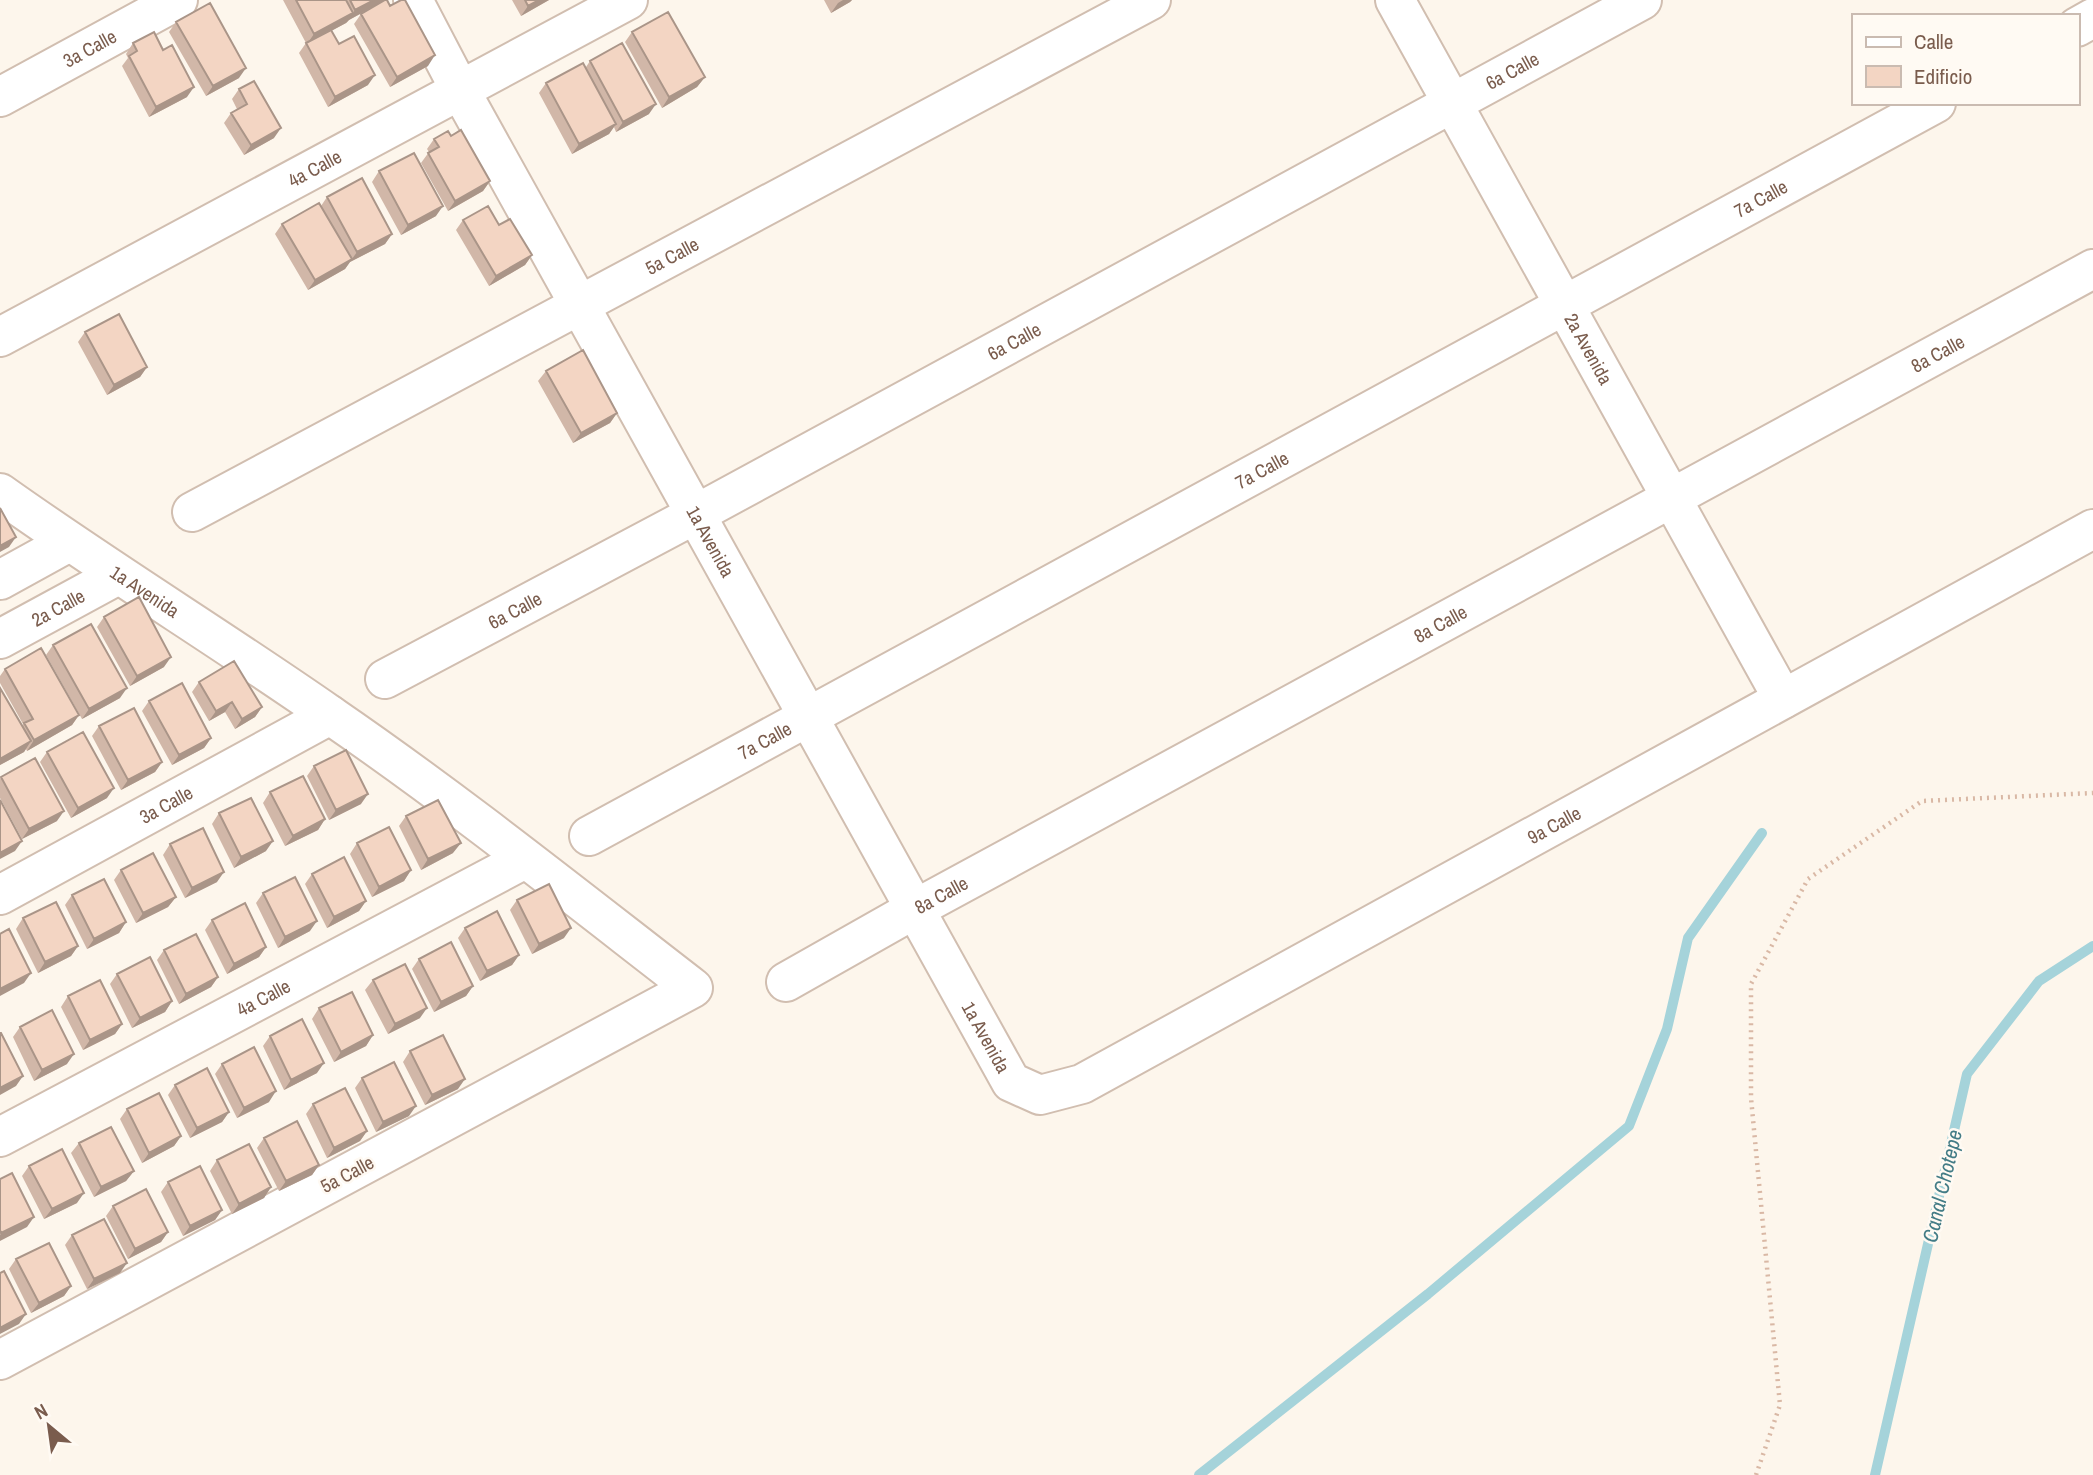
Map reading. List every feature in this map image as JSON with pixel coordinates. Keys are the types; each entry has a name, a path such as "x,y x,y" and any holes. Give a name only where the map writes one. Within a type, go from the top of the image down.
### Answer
{"street":[{"name":"3a Calle","path":"0,97 178,0"},
{"name":"1a Avenida","path":"413,0 460,90 1011,1082"},
{"name":"4a Calle","path":"0,337 628,0"},
{"name":"5a Calle","path":"192,512 1151,0"},
{"name":"2a Avenida","path":"1395,0 1783,699"},
{"name":"6a Calle","path":"385,679 696,514 1642,0"},
{"name":"7a Calle","path":"589,836 1932,105"},
{"name":"8a Calle","path":"786,982 915,909 2093,269"},
{"name":"1a Avenida","path":"0,493 118,575 330,715 525,859 693,988"},
{"name":"9a Calle","path":"1011,1082 1040,1095 1082,1084 2093,529"},
{"path":"0,580 69,542"},
{"name":"2a Calle","path":"0,639 118,575"},
{"name":"3a Calle","path":"0,895 330,715"},
{"name":"4a Calle","path":"0,1137 525,859"},
{"name":"5a Calle","path":"0,1360 693,988"}],"path":[{"path":"1756,1475 1780,1405 1751,1098 1751,984 1808,879 1923,801 2093,793"}],"building":[{"path":"296,0 346,0 353,13 314,34"},
{"path":"350,0 374,0 355,10"},
{"path":"385,0 390,6 405,0 435,55 397,77 361,14"},
{"path":"525,0 539,0 528,6"},
{"path":"210,3 246,68 213,86 176,22"},
{"path":"668,12 705,77 669,97 632,32"},
{"path":"331,30 339,44 354,36 375,75 335,97 306,43"},
{"path":"154,32 163,50 172,45 194,87 156,107 129,56 137,51 133,43"},
{"path":"622,43 656,104 623,122 590,61"},
{"path":"583,63 616,124 579,144 546,83"},
{"path":"254,81 281,128 251,145 231,113 247,104 239,89"},
{"path":"461,130 490,181 455,201 428,153 439,147 434,139 448,131 451,136"},
{"path":"414,153 443,206 408,225 379,171"},
{"path":"362,178 392,234 357,252 327,197"},
{"path":"319,203 352,259 315,280 282,224"},
{"path":"488,206 499,225 510,219 532,255 496,276 463,220"},
{"path":"119,314 147,367 114,385 85,332"},
{"path":"583,350 617,413 581,433 546,371"},
{"path":"0,508 16,537 0,546"},
{"path":"139,597 171,657 137,676 104,617"},
{"path":"91,624 127,688 89,709 53,645"},
{"path":"41,648 79,715 34,740 24,723 33,719 5,669"},
{"path":"234,661 262,707 242,719 232,702 216,711 199,682"},
{"path":"182,683 211,738 179,755 149,701"},
{"path":"0,688 31,741 0,759"},
{"path":"134,708 162,762 128,780 99,726"},
{"path":"83,732 114,788 78,808 47,752"},
{"path":"346,750 368,794 336,810 314,766"},
{"path":"35,758 64,811 29,829 1,777"},
{"path":"303,776 325,819 293,836 270,792"},
{"path":"251,798 273,841 241,857 219,813"},
{"path":"0,800 22,841 0,853"},
{"path":"438,800 461,843 428,859 406,816"},
{"path":"389,827 411,870 379,887 357,843"},
{"path":"203,828 224,872 192,888 170,844"},
{"path":"153,853 176,897 143,913 121,870"},
{"path":"344,857 366,901 334,917 312,874"},
{"path":"295,877 317,921 285,937 263,893"},
{"path":"104,879 126,922 94,939 72,895"},
{"path":"549,884 571,928 539,944 517,900"},
{"path":"56,902 78,946 45,962 23,918"},
{"path":"245,903 266,947 234,964 212,920"},
{"path":"497,911 519,955 487,971 465,928"},
{"path":"9,929 31,973 0,989 0,934"},
{"path":"196,934 218,977 186,994 164,950"},
{"path":"451,942 473,986 441,1002 419,959"},
{"path":"150,957 172,1001 140,1018 117,974"},
{"path":"405,964 427,1008 395,1024 373,980"},
{"path":"100,980 122,1024 90,1040 68,996"},
{"path":"352,992 373,1035 341,1052 319,1008"},
{"path":"52,1010 74,1054 42,1070 20,1027"},
{"path":"302,1019 324,1063 291,1080 270,1036"},
{"path":"0,1033 23,1076 0,1088"},
{"path":"443,1035 465,1079 432,1095 410,1051"},
{"path":"254,1047 276,1091 244,1108 222,1064"},
{"path":"394,1062 416,1106 383,1122 362,1078"},
{"path":"207,1068 229,1112 197,1128 175,1085"},
{"path":"345,1088 367,1131 334,1148 313,1104"},
{"path":"159,1093 181,1136 149,1153 127,1109"},
{"path":"297,1121 319,1165 286,1181 264,1138"},
{"path":"111,1127 134,1171 101,1187 79,1143"},
{"path":"249,1144 271,1187 239,1204 217,1160"},
{"path":"62,1149 84,1193 52,1209 29,1166"},
{"path":"200,1166 222,1210 190,1226 168,1182"},
{"path":"12,1173 34,1217 1,1233 0,1179"},
{"path":"146,1189 168,1232 135,1249 113,1206"},
{"path":"104,1219 127,1263 94,1279 72,1235"},
{"path":"49,1243 71,1286 39,1303 16,1259"},
{"path":"4,1271 26,1314 0,1328 0,1273"}],"waterway":[{"path":"1199,1475 1428,1294 1629,1126 1667,1029 1688,938 1762,833"},
{"name":"Canal Chotepe","path":"1875,1475 1967,1074 2039,981 2093,946"}]}
